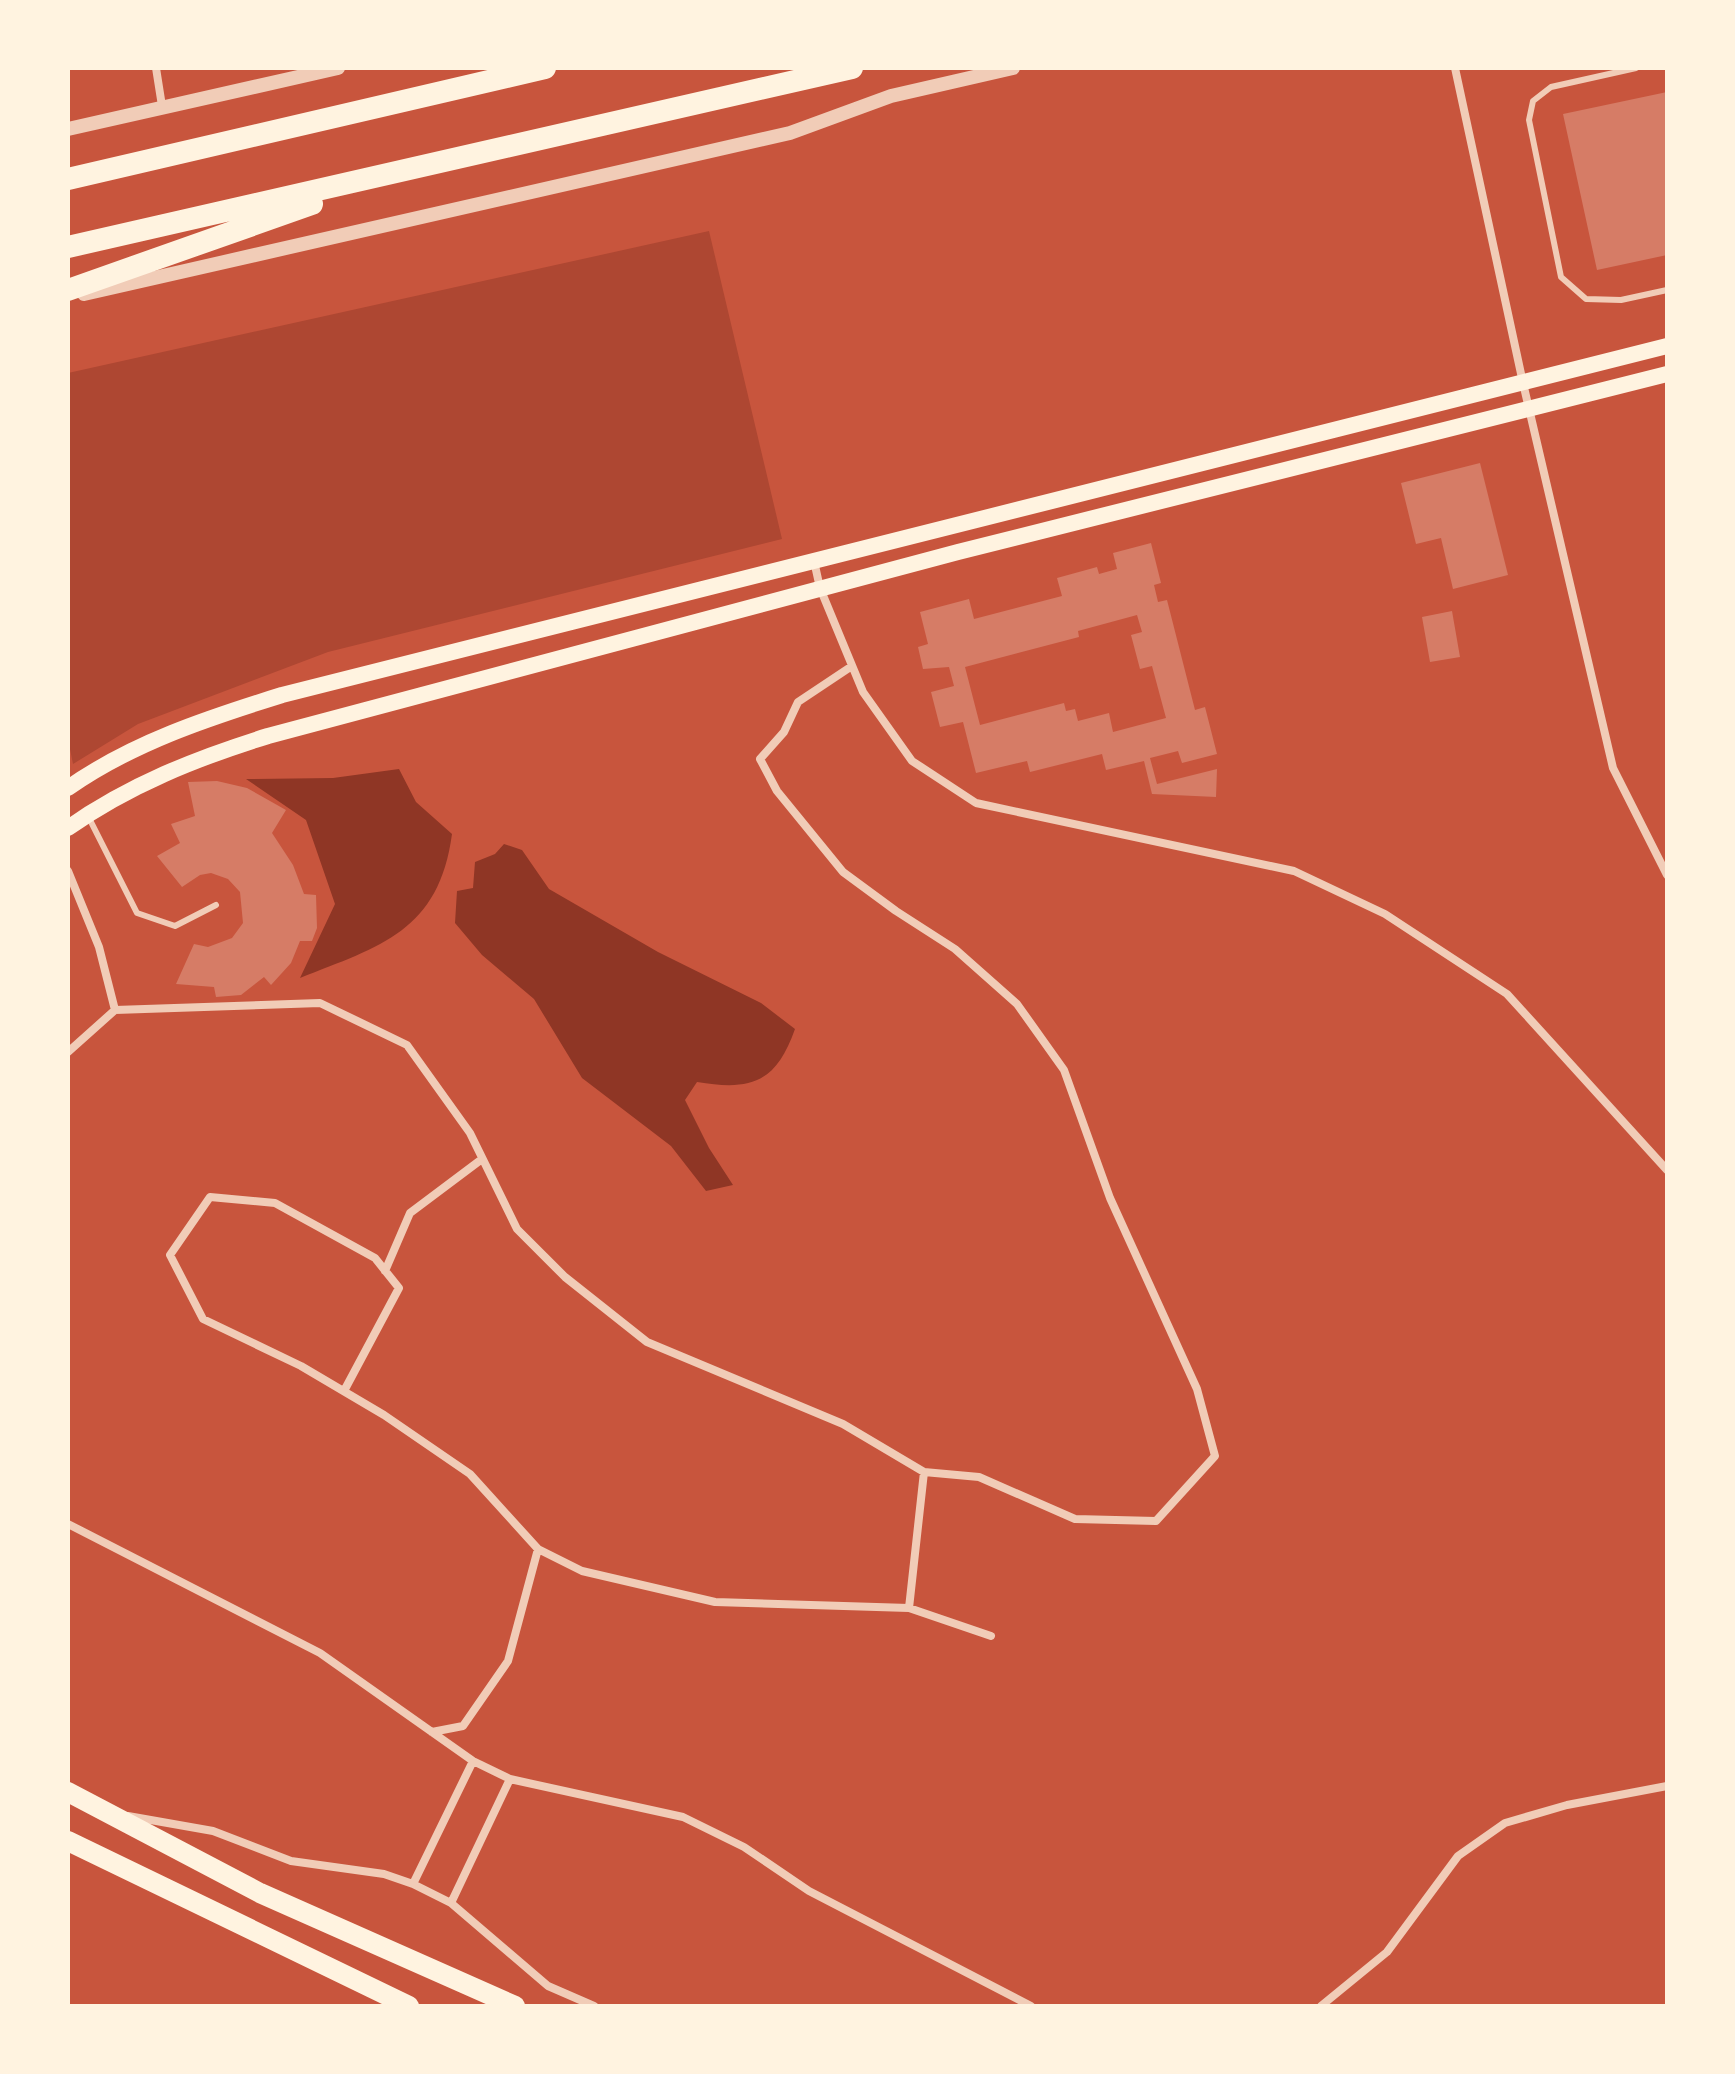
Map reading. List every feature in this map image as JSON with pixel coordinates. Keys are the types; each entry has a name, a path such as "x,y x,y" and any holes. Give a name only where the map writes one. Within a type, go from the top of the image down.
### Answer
{"highway":[{"path":"68,179 545,68"},
{"path":"68,247 852,68"},
{"path":"68,164 148,158"},
{"path":"68,290 409,169"}],"main road":[{"path":"68,788 94,770 162,737 257,703 1667,346"},
{"path":"68,828 87,814 161,774 268,736 820,588 1667,374"},
{"path":"68,1792 260,1893 515,2006"},
{"path":"68,1841 409,2006"}],"street":[{"path":"156,68 162,106"},
{"path":"68,129 338,68"},
{"path":"68,298 790,133 891,96 1013,68"},
{"path":"1455,68 1523,383 1613,768 1667,875"},
{"path":"814,560 820,588 863,692 912,761 976,803 1294,871 1385,914 1507,994 1667,1170"},
{"path":"68,1052 115,1010 320,1003 407,1045 470,1133 517,1229 565,1277 647,1342 843,1424 924,1472 979,1477 1075,1519 1156,1521 1215,1456 1197,1389 1110,1198 1064,1070 1017,1004 955,949 843,872 777,791 760,759 784,732 798,702 852,666"},
{"path":"68,871 99,947 115,1010"},
{"path":"385,1271 410,1213 482,1159"},
{"path":"344,1391 399,1288 375,1258 275,1203 210,1197 170,1255 203,1319 344,1391 470,1474 538,1549 582,1571 715,1602 909,1608 991,1636"},
{"path":"909,1608 924,1472"},
{"path":"68,1524 320,1653 473,1761 510,1779 683,1817 744,1847 809,1891 1031,2006"},
{"path":"432,1732 463,1726 508,1661 538,1549"},
{"path":"413,1884 473,1761"},
{"path":"451,1903 510,1779"},
{"path":"1321,2006 1387,1952 1458,1856 1505,1823 1567,1805 1667,1786"},
{"path":"104,1812 213,1831 291,1861 384,1874 413,1884 451,1903 548,1986 594,2006"}],"lane":[{"path":"1636,68 1551,87 1533,101 1529,120 1561,277 1586,299 1621,300 1667,290"},
{"path":"87,814 137,913 175,926 216,905"}],"shaded area":[{"path":"709,231 782,539 328,652 138,724 73,764 68,739 68,373"},
{"path":"399,769 416,802 452,834 445,867 434,893 420,914 380,944 300,978 335,904 306,820 246,779 333,778"},
{"path":"504,844 522,850 549,889 658,952 761,1003 795,1029 788,1047 770,1072 747,1083 716,1085 697,1082 685,1100 709,1148 733,1185 706,1191 671,1146 582,1078 534,999 482,955 455,923 457,891 473,888 475,862 495,854"}],"building":[{"path":"1667,92 1667,255 1597,270 1563,114"},
{"path":"1480,463 1508,575 1453,589 1441,538 1416,544 1401,483"},
{"path":"1151,543 1161,583 1154,585 1158,602 1167,600 1195,710 1205,707 1217,754 1182,763 1178,751 1150,758 1157,784 1217,769 1216,797 1152,794 1144,761 1106,770 1102,754 1030,772 1027,761 976,773 963,722 940,727 931,692 954,686 949,667 923,669 918,647 928,644 920,612 969,599 974,619 1062,596 1057,578 1097,567 1099,574 1117,569 1113,553","holes":["1137,615 1142,632 1131,635 1140,669 1152,666 1166,718 1113,732 1109,713 1078,721 1075,709 1066,711 1064,703 980,725 965,667 1079,637 1078,631"]},
{"path":"1452,611 1460,657 1430,662 1422,617"},
{"path":"217,781 247,788 286,810 272,833 293,865 304,894 316,895 317,928 312,941 300,941 291,963 271,985 264,977 241,995 216,997 214,987 176,984 194,944 208,947 232,938 243,923 240,892 228,879 211,873 200,875 182,887 157,856 180,843 171,824 195,816 188,782"}]}
